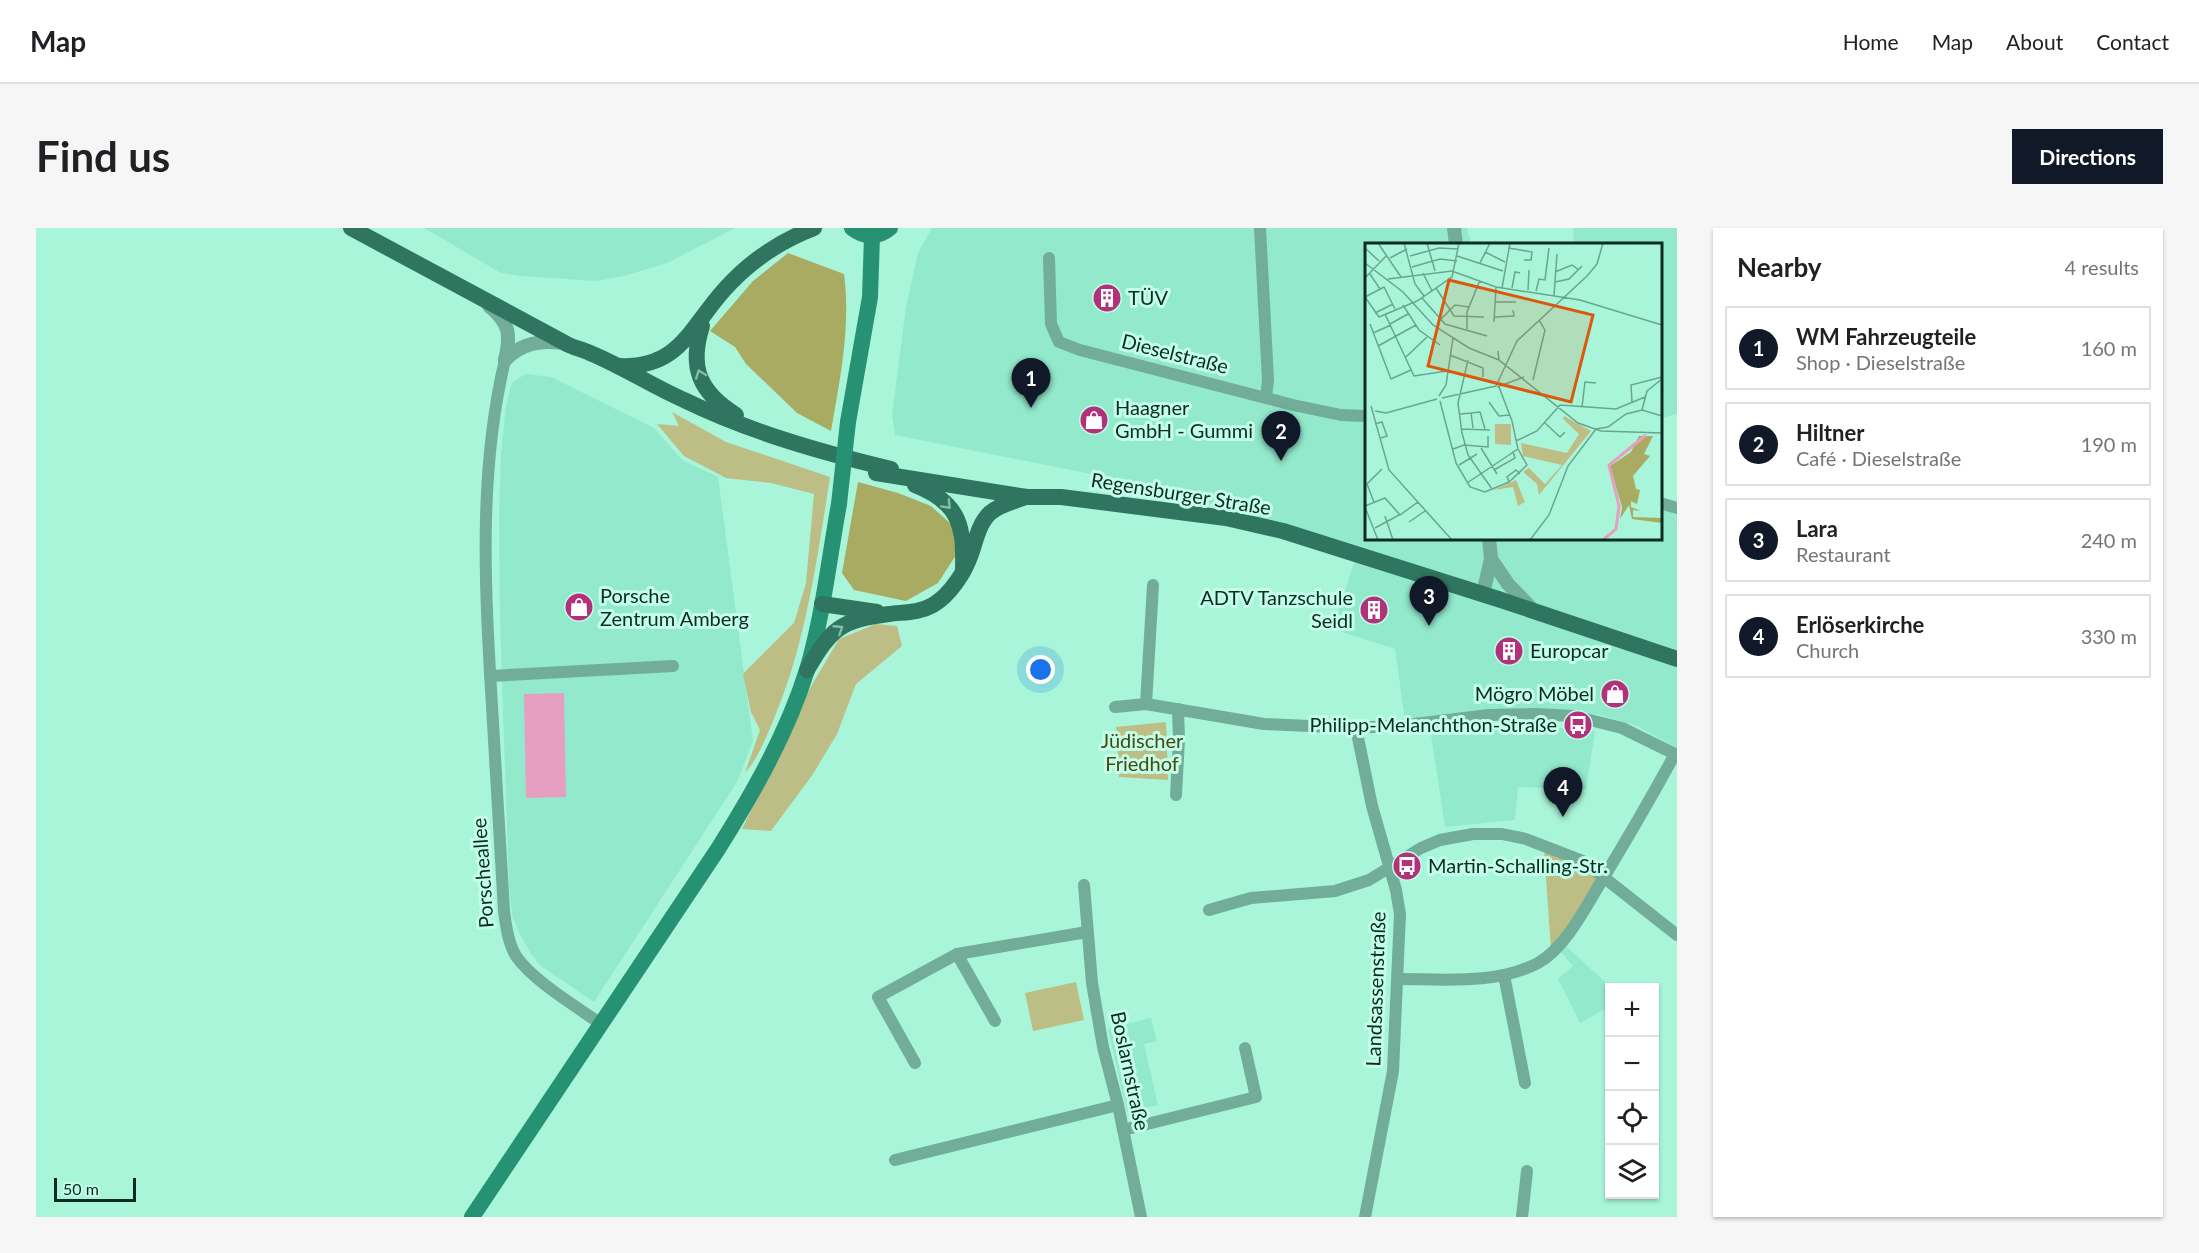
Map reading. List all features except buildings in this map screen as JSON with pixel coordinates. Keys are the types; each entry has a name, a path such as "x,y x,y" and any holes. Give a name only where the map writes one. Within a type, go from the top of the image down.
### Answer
{"main road":[{"path":"351,228 567,345 589,360 679,406 757,440 876,473 924,489 952,508 959,521 962,532 963,572"},
{"path":"615,366 637,365 669,354 691,334 723,291 742,272 785,241 814,228"},
{"path":"852,228 859,233 872,236 879,235 890,228"},
{"path":"472,1217 718,849 751,796 779,740 807,669 822,604 848,422 870,297 872,236"},
{"path":"706,314 695,354 697,372 708,393 729,410 775,437"},
{"path":"567,345 590,353 729,420 827,454 897,470 1061,497"},
{"name":"Regensburger Straße","path":"876,473 1027,496 1061,497 1226,518 1283,531 1677,659"},
{"path":"807,669 820,648 836,629 849,623 889,614 906,613 934,605 963,572 981,527 989,514 1000,506 1027,496"},
{"path":"822,604 889,614"}],"street":[{"path":"1260,228 1268,380 1266,397"},
{"path":"1454,228 1456,243"},
{"name":"Dieselstraße","path":"1049,258 1051,324 1059,342 1080,350 1293,405 1341,415 1365,416"},
{"path":"478,297 502,317 506,325 508,334 505,360"},
{"path":"505,360 514,351 535,343 548,341 567,345"},
{"name":"Porscheallee","path":"505,360 492,421 487,488 486,593 504,911 508,936 516,956 529,971 601,1024"},
{"path":"1662,504 1677,508"},
{"path":"1482,594 1491,559 1489,540"},
{"path":"1491,559 1508,584 1534,611"},
{"path":"1146,704 1152,585"},
{"path":"490,676 673,666"},
{"path":"1115,707 1146,704 1264,724 1356,728 1406,725 1489,715 1574,716 1622,728 1676,755 1587,906 1550,954 1538,963 1504,975 1486,978 1399,979"},
{"path":"1176,795 1178,709"},
{"name":"Landsassenstraße","path":"1356,728 1372,806 1400,914 1399,979 1393,1071 1365,1217"},
{"path":"1209,910 1251,898 1335,891 1369,880 1421,848 1440,840 1473,834 1502,834 1526,839 1583,861 1677,935"},
{"name":"Boslarnstraße","path":"1084,885 1092,983 1103,1047 1118,1105 1141,1217"},
{"path":"915,1063 878,997 957,954 1087,932"},
{"path":"957,954 995,1021"},
{"path":"1504,975 1525,1083"},
{"path":"1123,1130 1256,1096 1245,1048"},
{"path":"895,1160 1118,1105"},
{"path":"1522,1217 1527,1171"}],"shaded area":[{"path":"424,228 735,228 667,263 624,276 596,281 501,273"},
{"path":"932,228 1467,228 1471,243 1365,243 1365,540 1662,540 1662,509 1677,515 1677,748 1639,727 1601,715 1562,709 1489,710 1405,720 1395,649 1333,629 1359,547 1147,485 895,435 892,415 906,307 918,253"},
{"path":"1573,228 1677,228 1677,414 1662,418 1662,243 1574,243"},
{"path":"788,253 844,274 845,333 831,431 797,413 746,364 735,347 710,331 753,281"},
{"path":"525,374 551,377 654,428 682,460 718,477 753,741 737,782 594,1002 541,966 531,954 512,915 509,887 500,620 499,515 501,454 506,407 512,383"},
{"path":"858,482 898,493 931,506 952,525 956,555 938,583 906,601 854,590 842,573"},
{"path":"564,693 566,797 526,798 524,694"},
{"path":"1509,723 1595,731 1586,789 1518,787 1515,820 1445,827 1431,734"},
{"path":"1567,947 1605,982 1605,1009 1580,1023 1558,979 1573,966 1561,952"},
{"path":"1151,1018 1157,1041 1144,1044 1158,1105 1127,1112 1108,1029"}],"green space":[{"path":"672,412 726,442 830,477 809,601 794,662 767,735 745,773 760,730 751,712 743,674 794,623 806,583 814,494 771,483 726,478 684,456 657,424 679,426"},
{"path":"876,624 897,626 902,646 856,684 837,734 813,774 771,831 742,829 810,688 839,639"},
{"name":"Jüdischer Friedhof","path":"1166,722 1168,780 1119,777 1116,727"},
{"path":"1544,848 1602,878 1551,950"},
{"path":"1076,982 1084,1020 1033,1031 1025,993"}],"place":[{"name":"TÜV","path":"1107,298"},
{"name":"WM Fahrzeugteile","path":"1031,408"},
{"name":"Haagner GmbH - Gummi","path":"1094,420"},
{"name":"Hiltner","path":"1281,461"},
{"name":"Porsche Zentrum Amberg","path":"579,607"},
{"name":"ADTV Tanzschule Seidl","path":"1374,610"},
{"name":"Lara","path":"1429,626"},
{"name":"Europcar","path":"1509,651"},
{"name":"Mögro Möbel","path":"1615,694"},
{"name":"Philipp-Melanchthon-Straße","path":"1578,725"},
{"name":"Erlöserkirche","path":"1563,817"},
{"name":"Martin-Schalling-Str.","path":"1407,866"}]}
